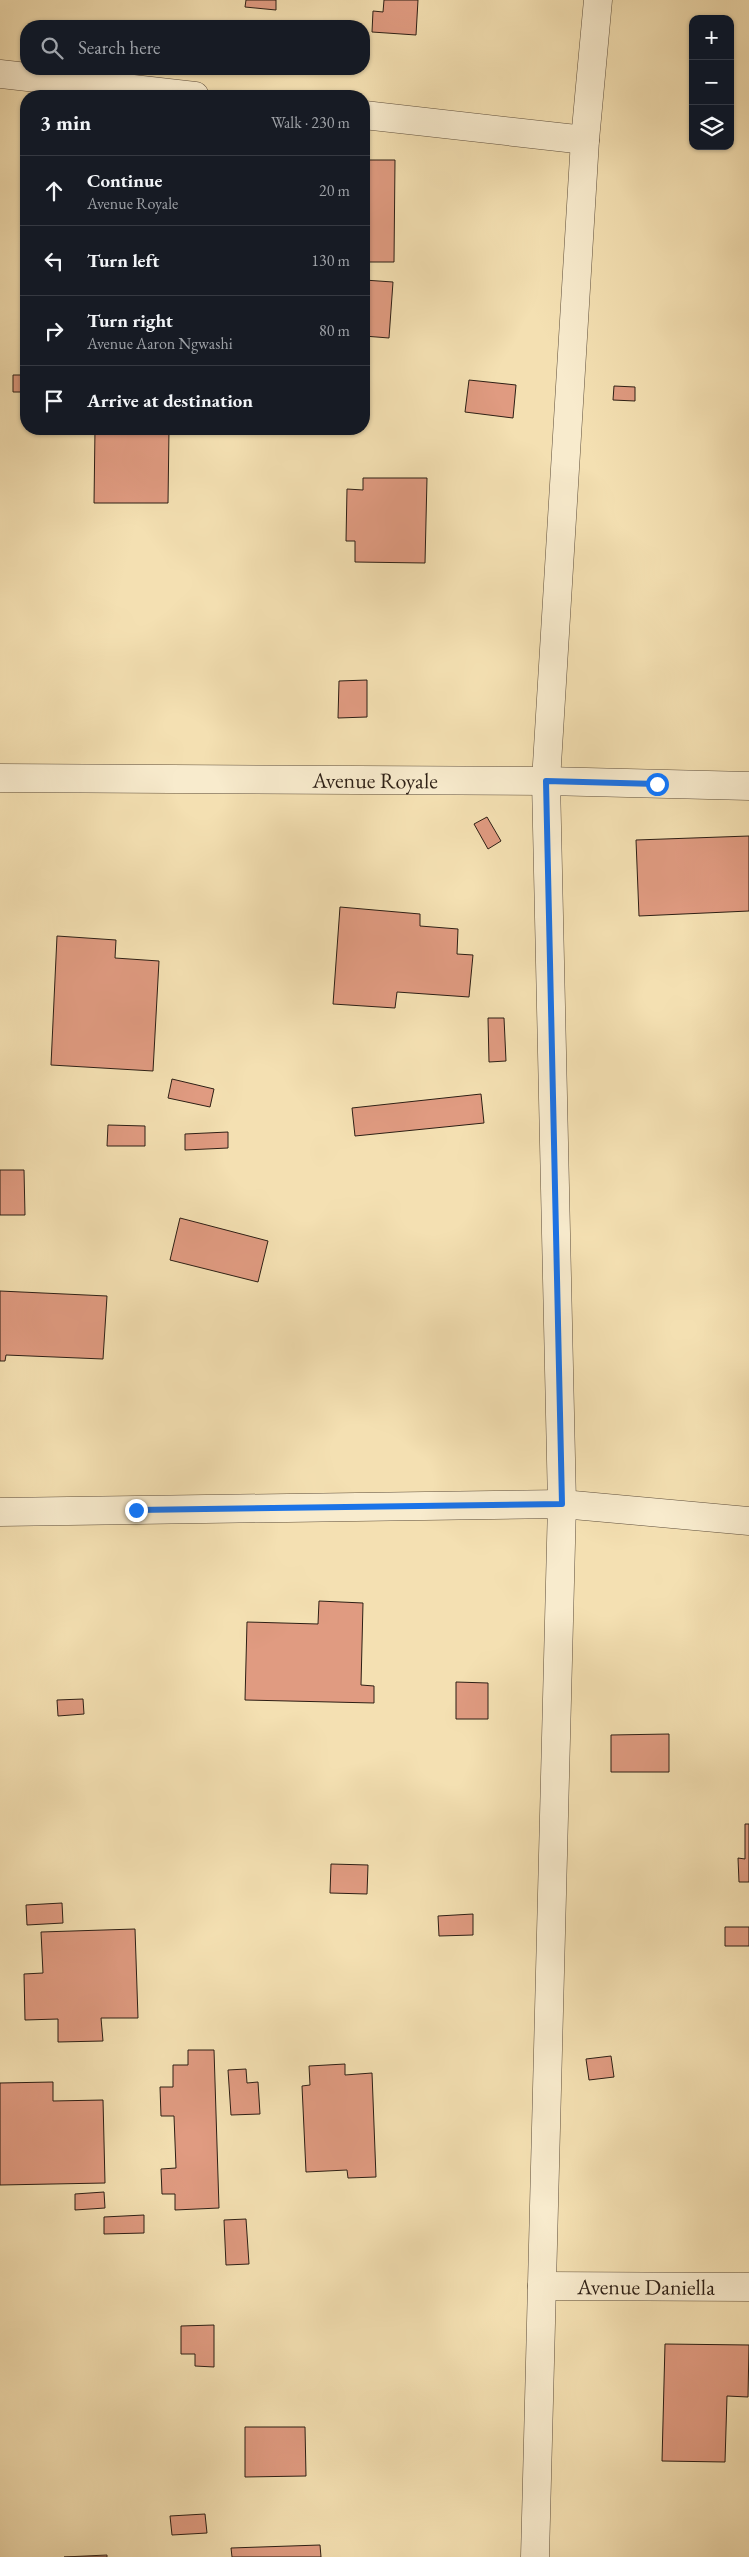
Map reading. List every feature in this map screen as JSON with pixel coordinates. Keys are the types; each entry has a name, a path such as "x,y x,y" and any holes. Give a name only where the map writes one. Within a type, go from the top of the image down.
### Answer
{"street":[{"path":"535,2557 562,1504 546,781 584,140 598,0"},
{"path":"0,74 142,90"},
{"path":"370,116 584,140"},
{"name":"Avenue Royale","path":"0,778 546,781 749,786"},
{"path":"0,1512 562,1504 749,1521"},
{"name":"Avenue Daniella","path":"542,2286 749,2287"}],"building":[{"path":"246,0 276,0 276,10 245,7"},
{"path":"384,0 418,0 416,35 372,32 373,11 383,12"},
{"path":"370,160 395,160 394,262 370,262"},
{"path":"370,280 393,282 389,338 370,336"},
{"path":"13,375 20,375 20,392 13,392"},
{"path":"469,380 516,385 513,418 465,412"},
{"path":"614,386 635,387 635,401 613,400"},
{"path":"95,435 169,435 168,503 94,503"},
{"path":"363,478 427,478 425,563 355,562 355,541 346,541 347,489 363,490"},
{"path":"367,680 367,717 338,718 339,681"},
{"path":"487,817 501,841 488,849 474,824"},
{"path":"749,836 749,911 639,916 636,840"},
{"path":"340,907 420,914 420,926 458,929 457,954 473,955 469,997 397,992 395,1008 333,1004"},
{"path":"57,936 116,940 115,958 159,961 153,1071 51,1065"},
{"path":"488,1018 504,1018 506,1061 489,1062"},
{"path":"172,1079 214,1089 210,1107 168,1098"},
{"path":"481,1094 484,1123 355,1136 352,1108"},
{"path":"108,1125 145,1126 145,1146 107,1146"},
{"path":"228,1132 228,1148 185,1150 185,1134"},
{"path":"0,1170 24,1170 25,1215 0,1215"},
{"path":"180,1218 268,1241 258,1282 170,1260"},
{"path":"0,1291 107,1296 103,1359 6,1355 5,1361 0,1361"},
{"path":"319,1601 363,1603 361,1685 374,1686 374,1703 245,1700 247,1622 318,1624"},
{"path":"456,1682 488,1683 488,1719 456,1719"},
{"path":"83,1699 84,1714 58,1716 57,1700"},
{"path":"669,1734 669,1772 611,1772 611,1735"},
{"path":"745,1824 749,1824 749,1882 739,1882 738,1858 745,1859"},
{"path":"331,1864 368,1865 367,1894 330,1893"},
{"path":"62,1903 63,1923 27,1925 26,1905"},
{"path":"473,1914 473,1935 439,1936 438,1916"},
{"path":"725,1927 749,1927 749,1946 725,1946"},
{"path":"135,1929 138,2018 101,2018 103,2041 58,2042 58,2019 25,2020 24,1974 43,1973 41,1932"},
{"path":"188,2050 214,2050 219,2208 175,2210 175,2194 162,2194 161,2169 176,2168 174,2116 161,2116 160,2087 173,2087 173,2065 188,2065"},
{"path":"611,2056 614,2077 589,2080 586,2059"},
{"path":"345,2064 345,2075 372,2073 376,2177 348,2178 347,2170 306,2172 302,2086 310,2085 309,2066"},
{"path":"246,2069 247,2083 258,2082 260,2114 231,2115 228,2070"},
{"path":"53,2082 53,2101 103,2100 105,2183 0,2185 0,2083"},
{"path":"104,2192 105,2208 75,2210 75,2194"},
{"path":"144,2215 144,2233 104,2234 104,2217"},
{"path":"246,2219 249,2264 226,2265 224,2220"},
{"path":"214,2325 214,2367 195,2366 195,2354 181,2354 181,2326"},
{"path":"665,2344 749,2345 748,2397 727,2396 725,2462 662,2461"},
{"path":"245,2427 305,2427 306,2476 245,2477"},
{"path":"205,2514 207,2533 172,2535 170,2516"},
{"path":"320,2545 321,2557 232,2557 231,2548"},
{"path":"107,2555 107,2557 64,2557"}],"route":[{"path":"136,1510 562,1504 546,781 657,784"}]}
